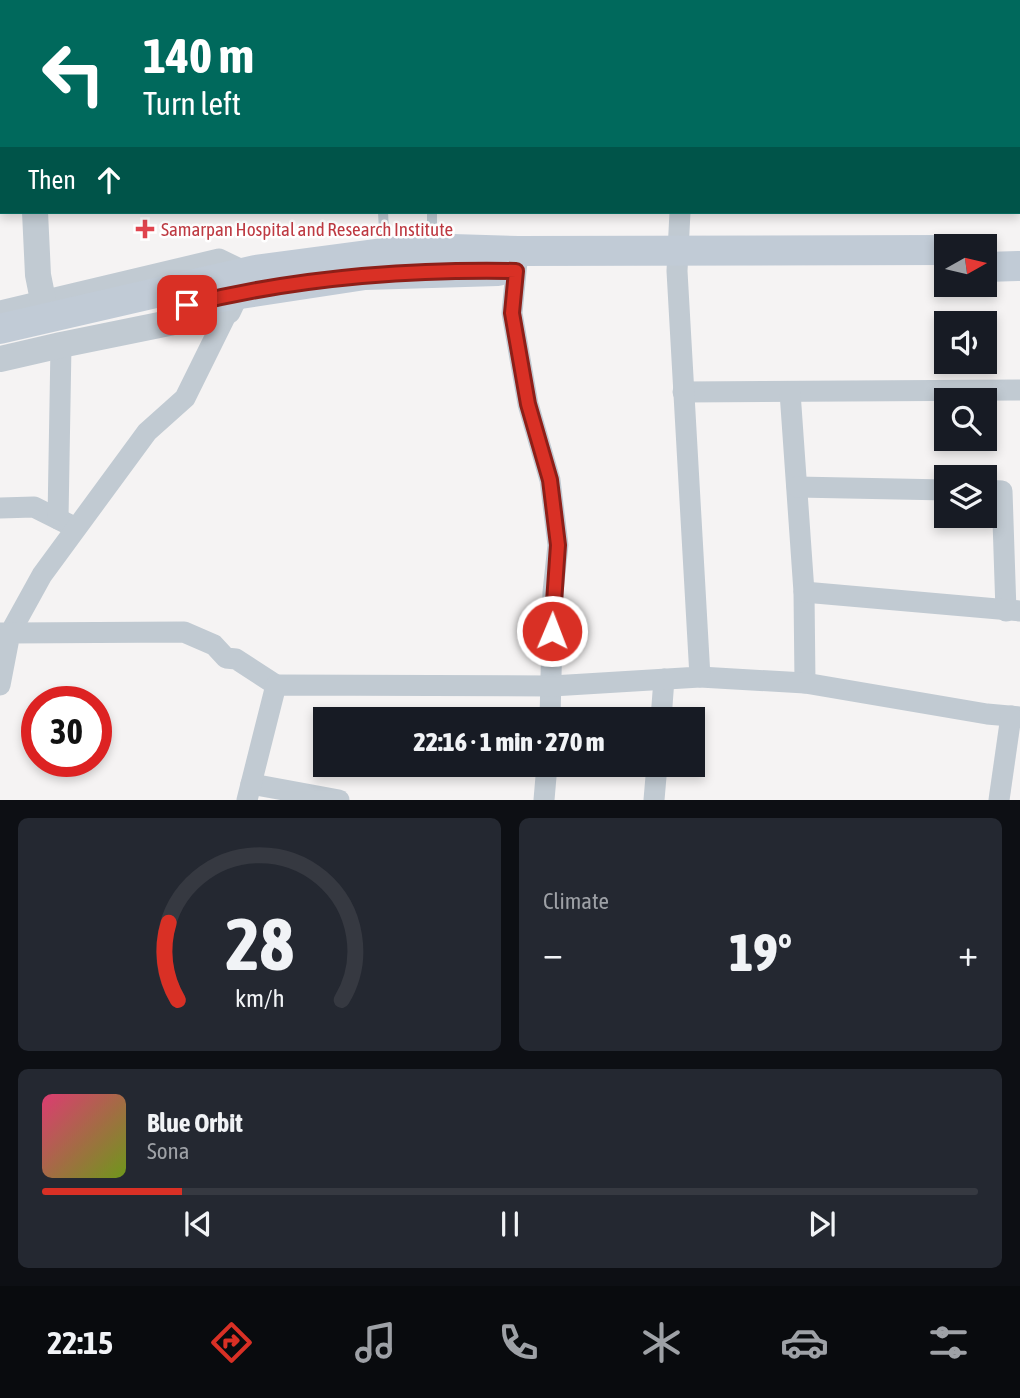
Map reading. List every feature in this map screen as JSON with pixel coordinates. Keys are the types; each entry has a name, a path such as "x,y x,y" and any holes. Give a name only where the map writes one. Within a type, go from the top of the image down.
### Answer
{"main road":[{"path":"0,349 385,253 432,249 517,261"},
{"path":"0,329 226,291 365,275 458,270 517,261 678,260 934,250"},
{"path":"998,250 1020,250"},
{"path":"678,260 934,268"},
{"path":"998,267 1020,267"}],"street":[{"path":"35,214 38,275 43,300"},
{"path":"680,214 678,260 683,392 700,677"},
{"path":"0,311 219,259 226,291 186,398 147,432 67,523 42,575 5,633 0,685"},
{"path":"517,261 512,313 528,404 550,480 558,545 553,592 551,707"},
{"path":"0,359 61,345 226,291"},
{"path":"61,345 67,523"},
{"path":"683,392 1020,390"},
{"path":"790,392 804,592 805,683"},
{"path":"797,487 934,490"},
{"path":"804,592 1013,611 1003,491"},
{"path":"0,508 34,506 67,523"},
{"path":"5,633 184,632 214,645 226,658 236,659 276,685 552,686 700,677 805,683 1016,717 999,800"},
{"path":"662,707 664,679"},
{"path":"276,685 249,792 339,800"},
{"path":"544,800 546,777"},
{"path":"654,800 656,777"}],"lane":[{"path":"383,214 385,253"},
{"path":"432,214 432,249"}],"place":[{"name":"Samarpan Hospital and Research Institute","path":"145,229"}],"route":[{"path":"187,305 236,294 365,275 458,270 516,271 512,313 528,404 550,480 558,545 552,631"}]}
